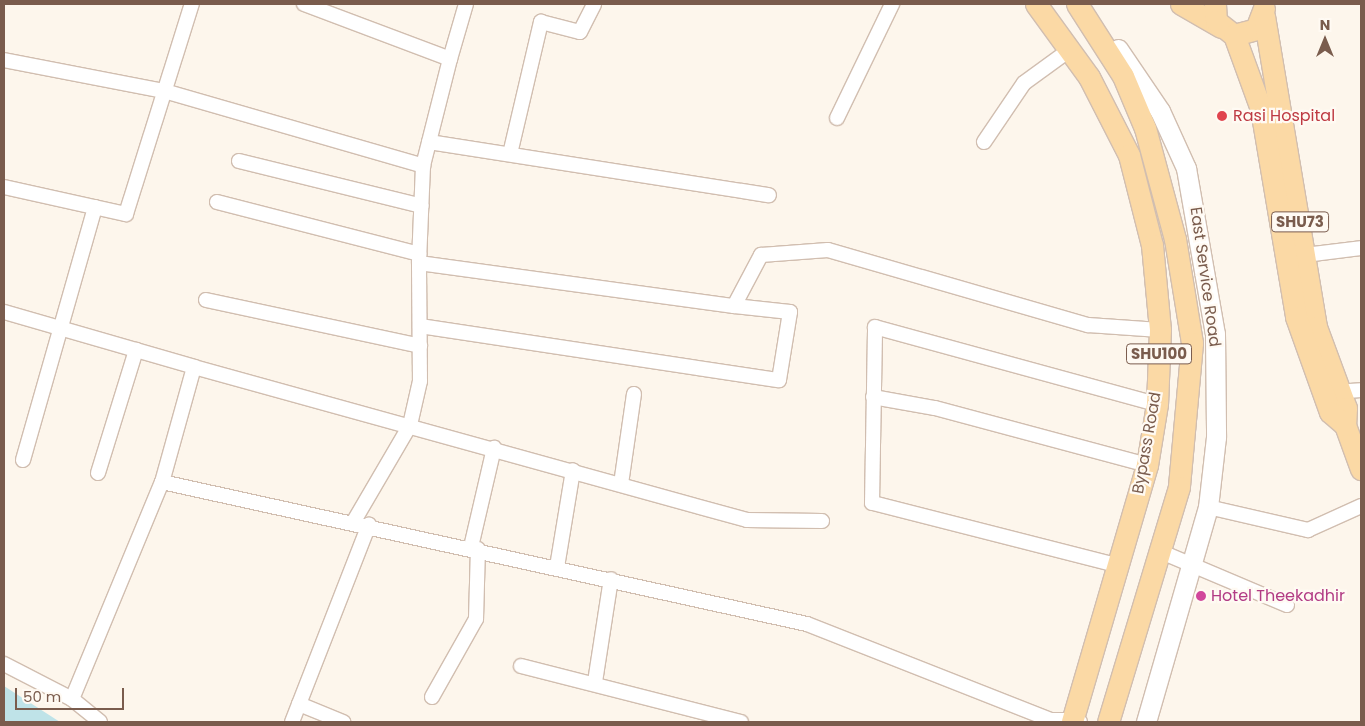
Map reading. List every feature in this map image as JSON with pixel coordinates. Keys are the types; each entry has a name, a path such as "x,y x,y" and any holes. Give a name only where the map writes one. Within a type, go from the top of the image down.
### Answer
{"main road":[{"name":"Bypass Road","path":"1036,4 1068,51 1089,77 1129,155 1152,245 1160,330 1156,404 1146,465 1120,566 1074,722"},
{"path":"1181,4 1227,31"},
{"name":"SHU73","path":"1215,4 1261,109 1296,317 1332,392 1361,469"},
{"name":"Bypass Road","path":"1079,7 1123,76 1145,128 1176,239 1192,343 1179,487 1108,722"},
{"name":"SHU73","path":"1227,31 1256,29 1264,8"},
{"name":"SHU73","path":"1264,8 1316,328 1332,392"}],"street":[{"path":"4,187 126,214 192,4"},
{"path":"304,4 450,59"},
{"path":"354,521 410,425 420,381 419,259 423,166 466,4"},
{"path":"510,154 541,22 580,32 594,4"},
{"path":"838,118 892,4"},
{"name":"East Service Road","path":"1079,7 1092,10 1160,112 1186,168 1196,206 1215,334 1216,437 1208,507 1146,722"},
{"path":"984,142 1024,83 1068,51"},
{"path":"4,60 164,91 423,166"},
{"path":"429,142 769,195"},
{"path":"239,161 422,206"},
{"path":"217,202 419,259 734,306 790,312 779,380 420,326"},
{"path":"23,460 95,207"},
{"path":"1305,255 1361,248"},
{"path":"734,306 761,255 828,250 1088,325 1160,330"},
{"path":"206,300 420,346"},
{"path":"4,312 194,367 494,448 747,520 822,521"},
{"path":"1120,566 872,503 874,328 1156,404"},
{"path":"98,472 136,350"},
{"path":"72,699 162,482 194,367"},
{"path":"1332,392 1361,390"},
{"path":"621,484 634,394"},
{"path":"873,397 935,408 1146,465"},
{"path":"432,697 476,619 474,548 494,448"},
{"path":"557,567 573,470"},
{"path":"162,482 369,524 807,624 1051,721 1074,722"},
{"path":"1208,507 1308,530 1361,506"},
{"path":"292,722 369,524"},
{"path":"1159,551 1287,605"},
{"path":"595,682 611,579"},
{"path":"4,664 72,699 100,722"},
{"path":"521,666 595,682 741,722"},
{"path":"299,704 342,722"}],"water":[{"path":"4,686 60,722 4,722"}],"place":[{"name":"Rasi Hospital","path":"1222,116"},
{"name":"Hotel Theekadhir","path":"1201,596"}]}
